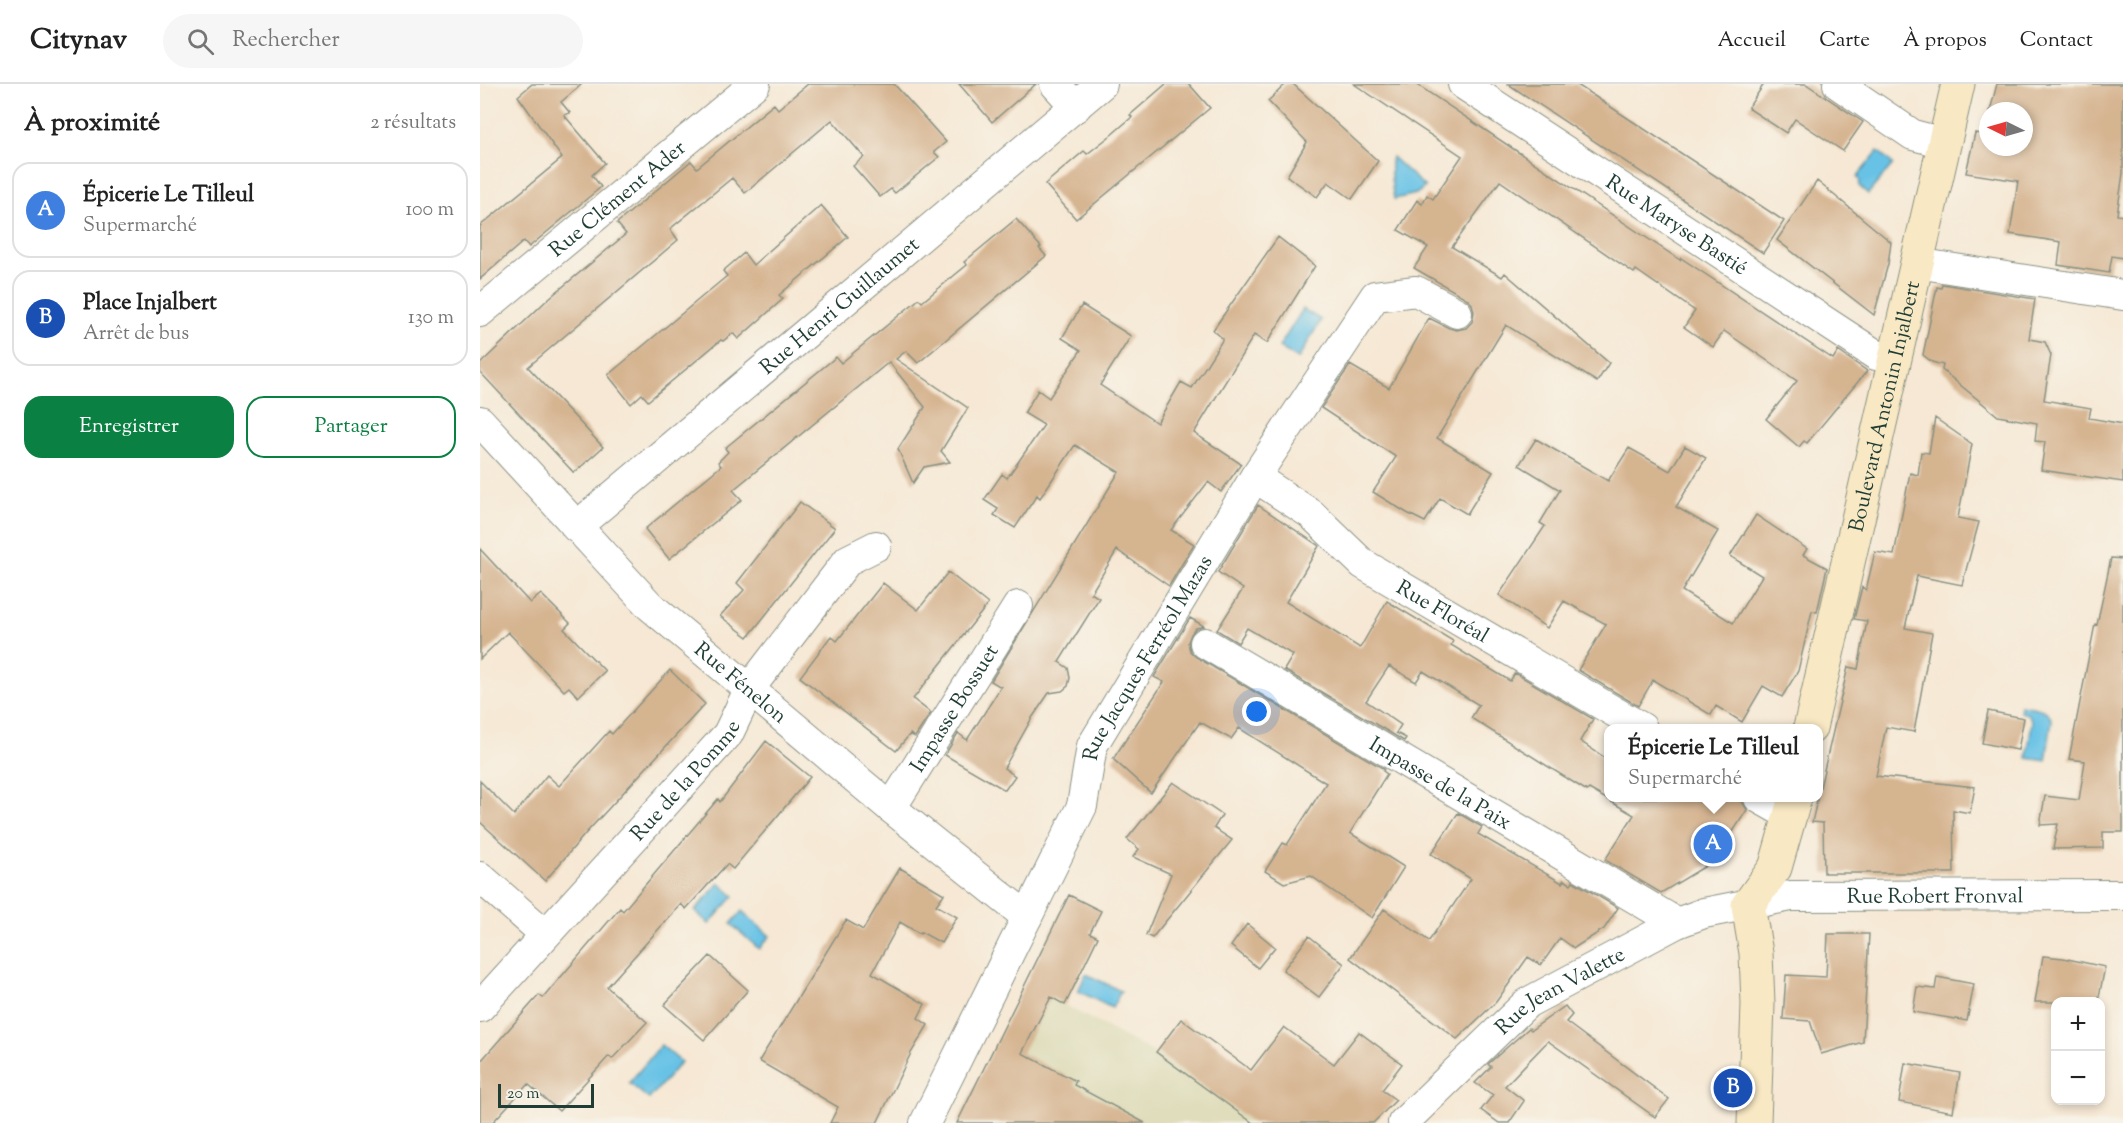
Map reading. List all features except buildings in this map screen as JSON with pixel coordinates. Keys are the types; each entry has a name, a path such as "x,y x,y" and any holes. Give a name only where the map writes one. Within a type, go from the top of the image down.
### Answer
{"street":[{"name":"Rue Clément Ader","path":"480,312 755,84"},
{"path":"1055,84 1076,107"},
{"name":"Rue Henri Guillaumet","path":"576,527 1102,84"},
{"name":"Rue Maryse Bastié","path":"1463,84 1875,355 1894,358"},
{"path":"1838,84 1913,135 1944,143"},
{"name":"Boulevard Antonin Injalbert","path":"1811,724 1958,84"},
{"path":"1916,263 2123,295"},
{"name":"Rue Jacques Ferréol Mazas","path":"925,1123 1082,806 1092,746 1255,477 1375,296 1416,291 1457,313"},
{"name":"Rue Fénelon","path":"480,421 650,606 891,808 1027,917"},
{"name":"Rue Floréal","path":"1255,477 1311,514 1363,564 1634,724"},
{"name":"Rue de la Pomme","path":"480,1007 728,734 750,688 848,560 876,546"},
{"name":"Impasse Bossuet","path":"891,808 1017,606"},
{"name":"Impasse de la Paix","path":"1205,643 1677,922"},
{"path":"1754,1123 1758,1004 1756,953 1748,905 1775,868 1793,807 1774,802"},
{"path":"480,878 545,934"},
{"name":"Rue Robert Fronval","path":"1748,905 1791,896 2123,895"},
{"name":"Rue Jean Valette","path":"1403,1123 1527,1003 1677,922 1704,913 1748,905"}],"shaded area":[{"path":"1027,985 1155,1053 1253,1123 958,1123"}],"water":[{"path":"1878,151 1893,164 1868,194 1859,186 1860,180 1857,177"},
{"path":"1392,157 1425,187 1416,194 1394,199"},
{"path":"1303,309 1321,320 1298,359 1279,347"},
{"path":"2021,705 2044,710 2052,720 2046,761 2027,758 2032,721 2028,714 2020,712"},
{"path":"719,883 734,896 709,924 695,911"},
{"path":"742,911 770,936 759,949 731,924"},
{"path":"1086,974 1121,991 1112,1008 1078,991"},
{"path":"661,1045 681,1062 649,1099 629,1083"}],"place":[{"name":"Épicerie Le Tilleul","path":"1713,844"},
{"name":"Place Injalbert","path":"1733,1088"}]}
